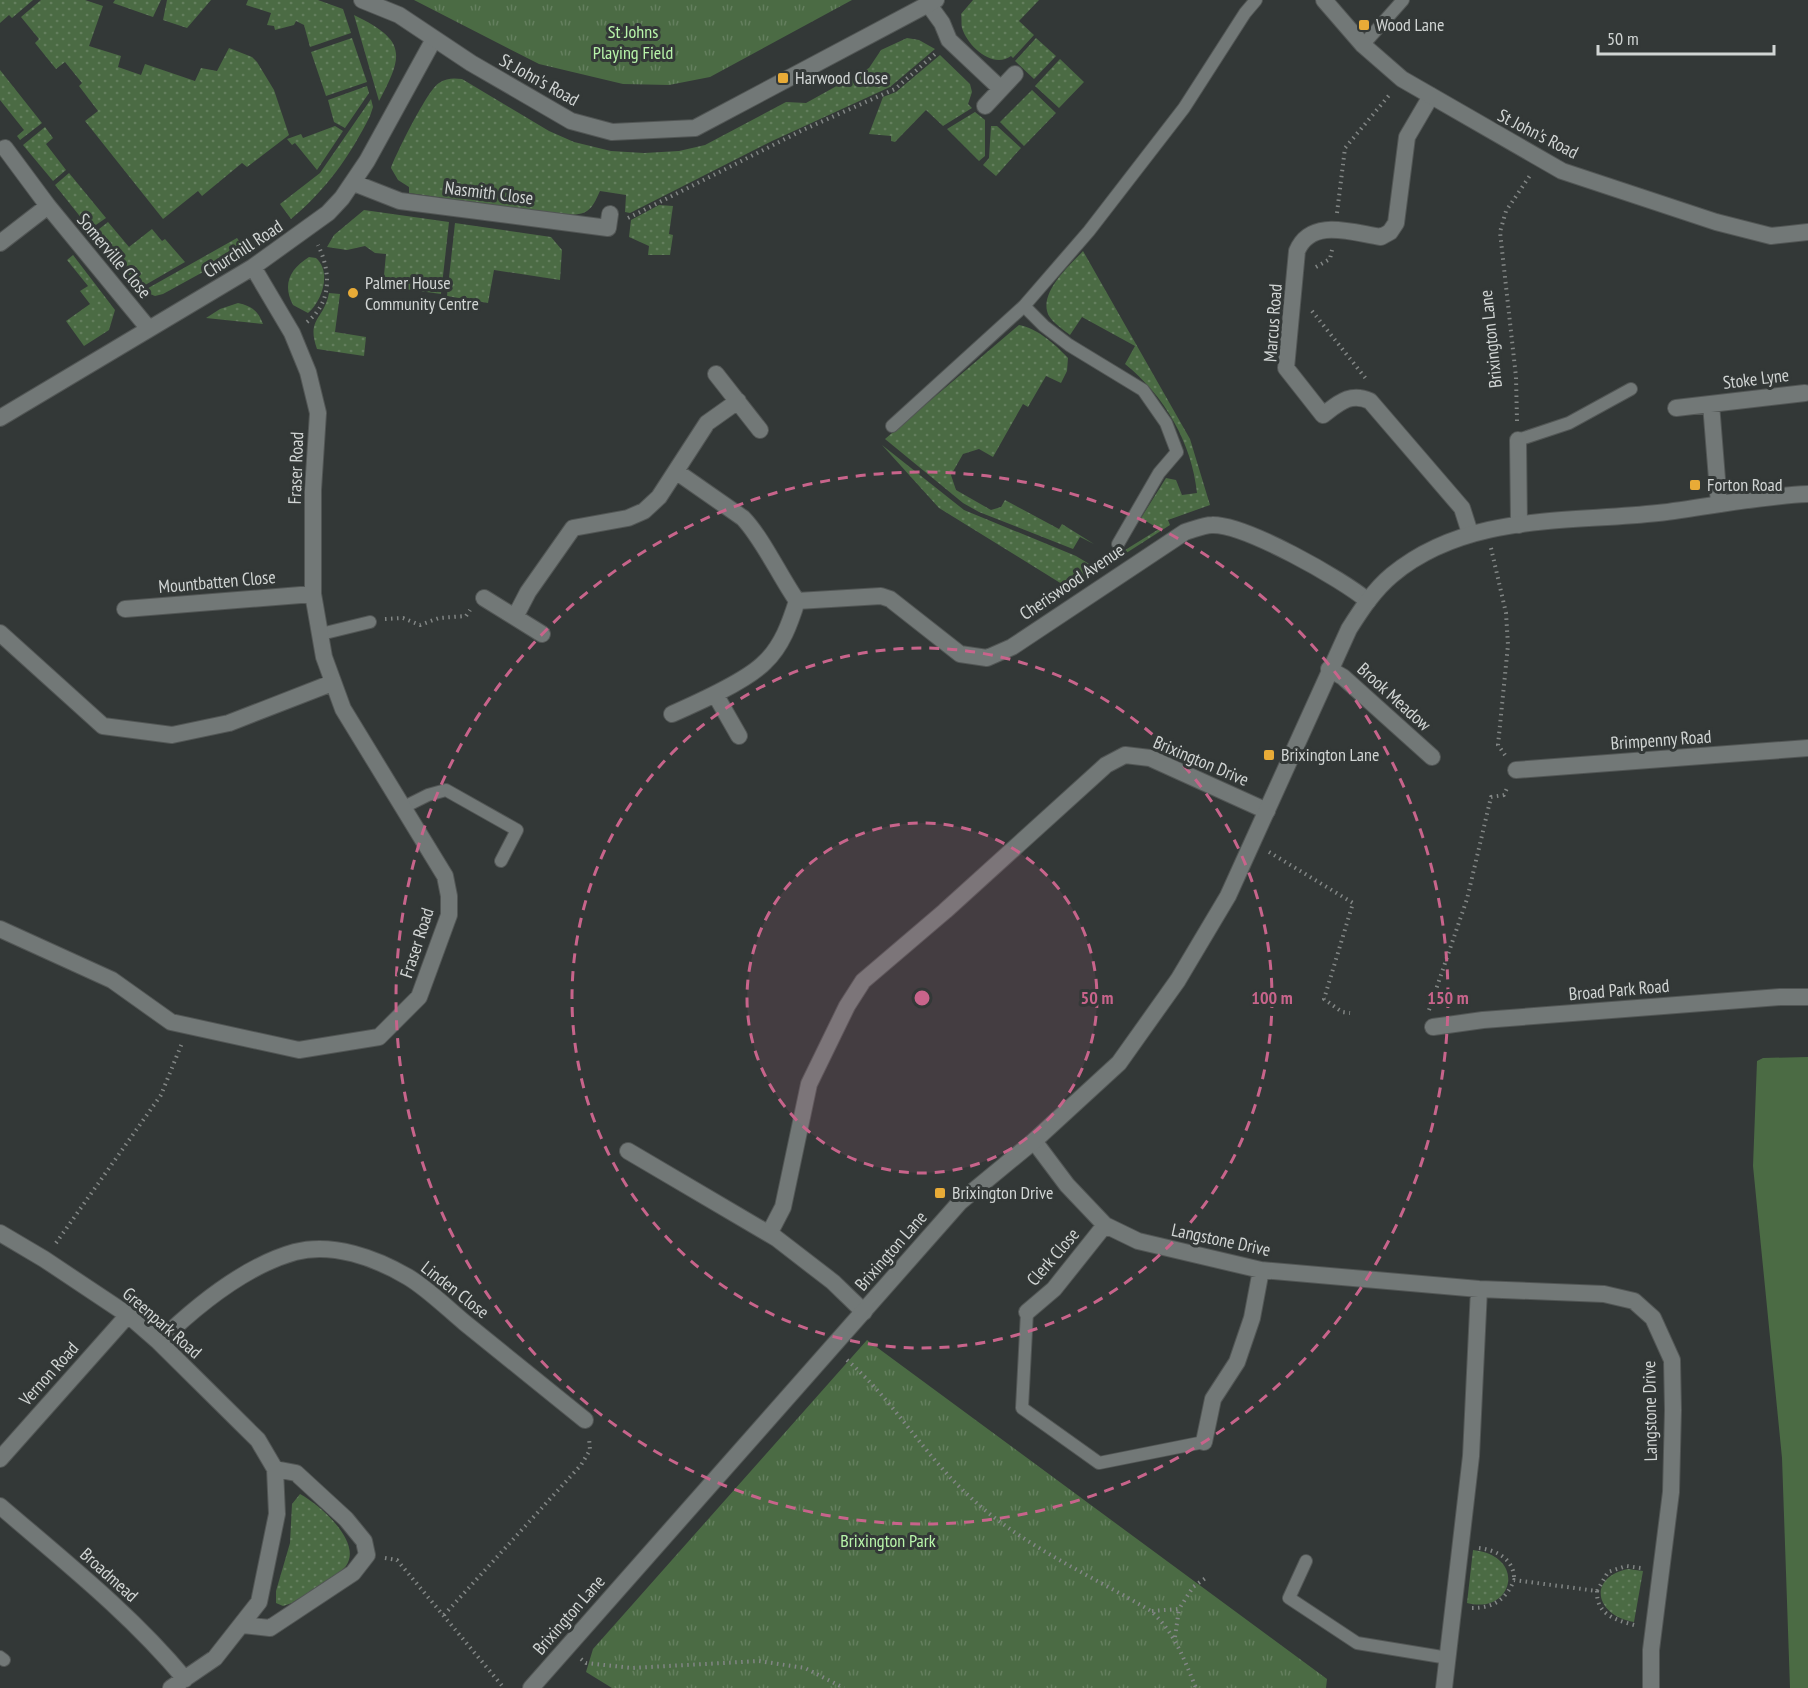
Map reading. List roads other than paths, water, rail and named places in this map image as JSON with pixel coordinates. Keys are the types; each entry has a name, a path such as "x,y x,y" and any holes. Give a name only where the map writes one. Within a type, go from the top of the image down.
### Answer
{"street":[{"name":"St John's Road","path":"362,0 399,15 434,39 571,121 612,132 650,132 695,128 932,2"},
{"name":"St John's Road","path":"1324,0 1363,45 1402,78 1562,171 1738,228 1771,236 1808,232"},
{"path":"932,2 949,40 1001,89"},
{"name":"Churchill Road","path":"0,418 253,267 328,213 354,183 392,119 434,39"},
{"path":"985,106 1015,74"},
{"name":"Marcus Road","path":"1431,96 1407,137 1396,223 1390,232 1381,237 1334,230 1318,231 1306,235 1297,251 1286,369 1323,415 1344,399 1358,396 1370,401 1462,508 1470,533"},
{"name":"Somerville Close","path":"5,148 48,207 149,329"},
{"name":"Nasmith Close","path":"354,183 400,201 608,228 610,214"},
{"path":"0,243 48,207"},
{"name":"Fraser Road","path":"0,929 112,980 171,1022 299,1050 379,1037 419,997 449,915 449,896 445,876 343,709 332,683 313,594 313,490 318,413 308,372 292,333 253,267"},
{"path":"716,374 760,430"},
{"name":"Stoke Lyne","path":"1676,408 1805,393"},
{"path":"515,616 528,592 573,528 628,518 644,511 659,497 707,423 738,401"},
{"name":"Stoke Lyne","path":"1711,404 1719,504"},
{"path":"1518,440 1519,525"},
{"path":"672,714 715,694 764,663 782,639 797,601 743,518 676,472"},
{"path":"1470,533 1519,525 1658,513 1808,494"},
{"name":"Cheriswood Avenue","path":"797,601 881,596 900,604 960,654 987,658 1012,647 1185,532 1212,525 1250,535 1353,589 1368,601"},
{"name":"Brixington Lane","path":"531,1688 960,1202 1034,1142 1119,1063 1184,970 1228,896 1349,628 1390,576 1420,555 1470,533"},
{"name":"Mountbatten Close","path":"125,609 313,594"},
{"path":"484,598 542,634"},
{"path":"0,633 103,726 172,735 229,723 332,683"},
{"name":"Brook Meadow","path":"1329,669 1343,677 1432,757"},
{"path":"715,694 739,736"},
{"name":"Brimpenny Road","path":"1516,770 1808,748"},
{"name":"Brixington Drive","path":"769,1234 783,1207 809,1084 847,1006 863,981 945,911 1106,765 1125,755 1150,758 1267,811"},
{"name":"Broad Park Road","path":"1430,1023 1780,996 1808,998"},
{"name":"Langstone Drive","path":"1034,1142 1067,1185 1105,1226 1138,1241 1262,1270 1479,1289 1604,1294 1634,1301 1653,1318 1672,1360 1671,1492 1653,1628 1651,1688"},
{"path":"628,1151 769,1234 833,1282 864,1312"},
{"name":"Clerk Close","path":"1027,1312 1054,1289 1105,1226"},
{"name":"Greenpark Road","path":"0,1233 44,1259 128,1315 159,1342 258,1440 275,1469 277,1514 259,1602 215,1658 178,1684"},
{"name":"Linden Close","path":"159,1342 181,1320 238,1280 266,1264 296,1252 330,1249 367,1257 409,1277 585,1420"},
{"path":"1204,1442 1213,1399 1237,1362 1248,1329 1262,1270"},
{"path":"1444,1688 1471,1456 1479,1289"},
{"name":"Vernon Road","path":"0,1459 128,1315"},
{"path":"243,1625 270,1628 353,1573 367,1555 364,1541 346,1519 296,1473 275,1469"},
{"name":"Broadmead","path":"0,1506 111,1600 160,1649 178,1684"}],"lane":[{"path":"892,426 1024,306 1089,231 1184,108 1245,13 1256,0"},
{"path":"1363,45 1403,0"},
{"path":"1024,306 1044,326 1069,345 1143,390 1166,423 1177,452 1159,473 1118,544"},
{"path":"1518,440 1569,423 1631,389"},
{"path":"321,634 370,622"},
{"path":"404,807 428,795 446,790 517,830 501,861"},
{"path":"1027,1312 1022,1408 1099,1463 1204,1442"},
{"path":"1306,1561 1289,1598 1358,1643 1448,1658"}],"place":[{"name":"Wood Lane","path":"1364,25"},
{"name":"Harwood Close","path":"783,78"},
{"name":"Palmer House Community Centre","path":"353,293"},
{"name":"Forton Road","path":"1695,485"},
{"name":"Brixington Lane","path":"1269,755"},
{"name":"Brixington Drive","path":"940,1193"}],"park label":[{"name":"St Johns Playing Field","path":"633,42"},
{"name":"Brixington Park","path":"888,1541"}]}
